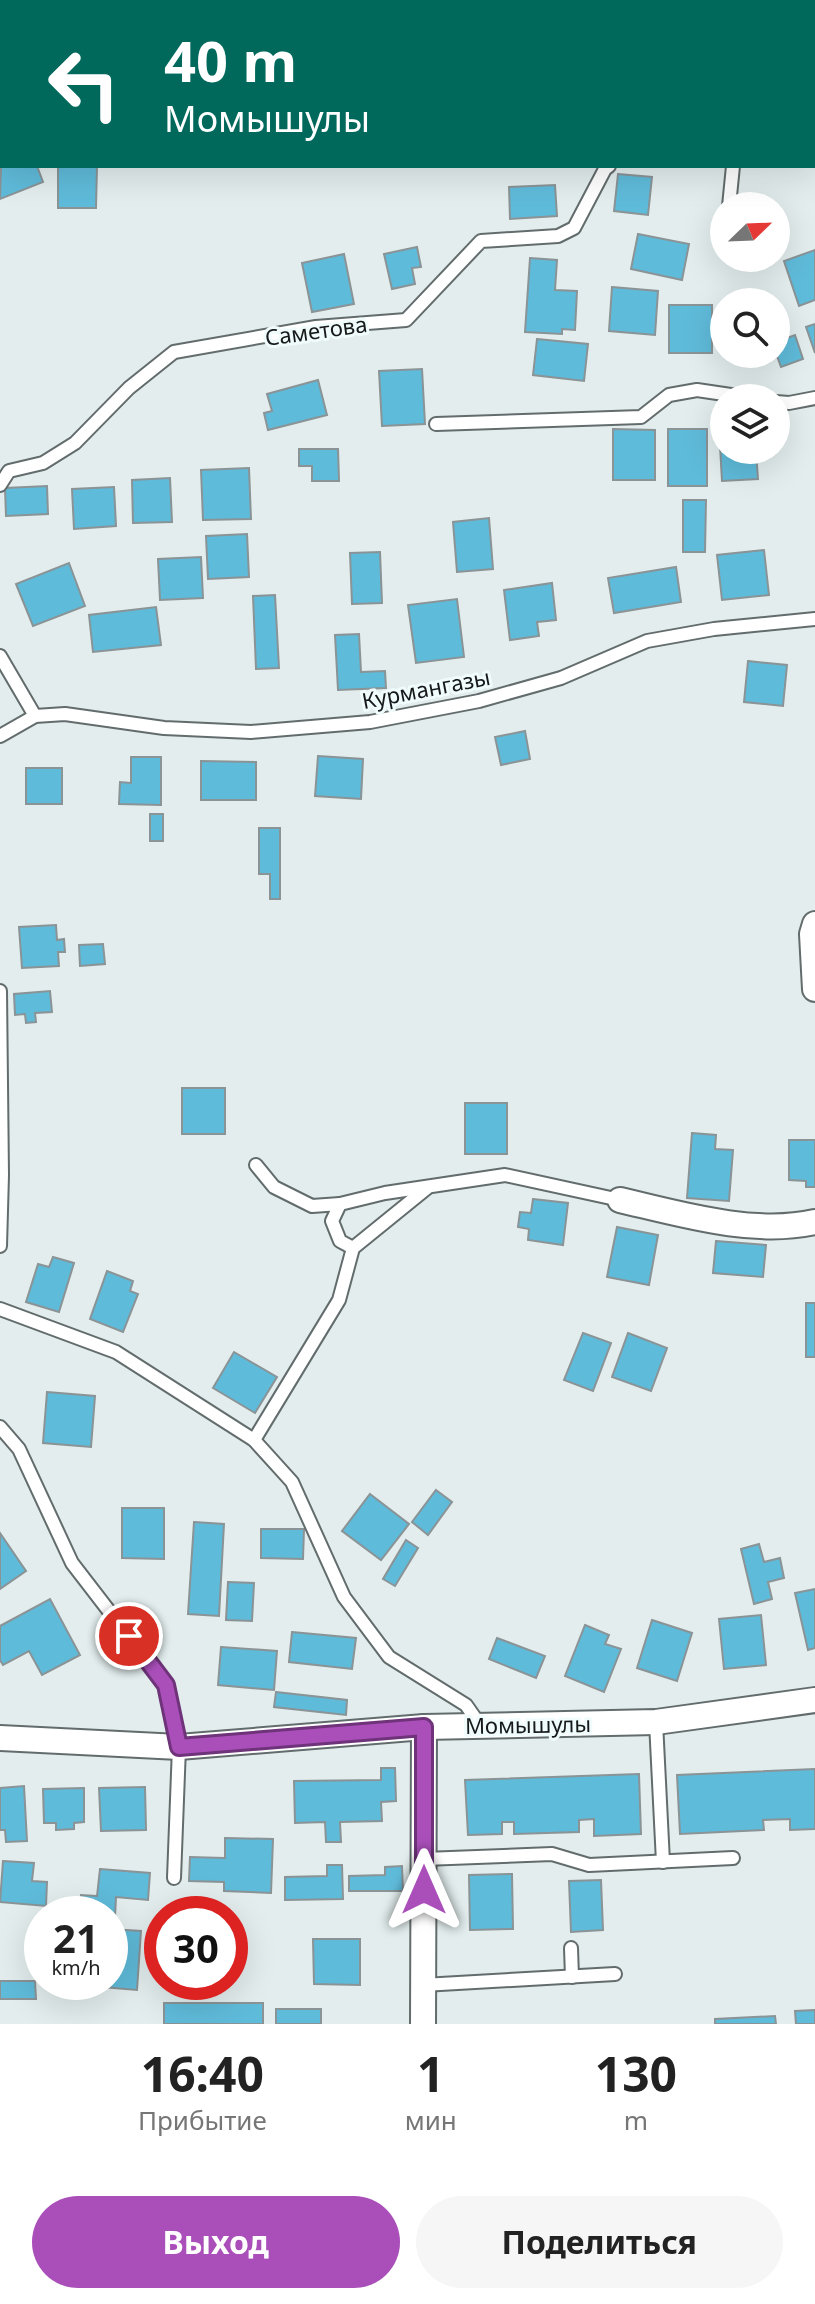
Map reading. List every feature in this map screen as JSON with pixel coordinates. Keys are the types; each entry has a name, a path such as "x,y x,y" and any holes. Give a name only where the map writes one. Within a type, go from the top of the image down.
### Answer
{"street":[{"path":"815,924 812,934 815,989"},
{"path":"620,1200 707,1220 793,1227 815,1222"},
{"name":"Момышулы","path":"0,1738 179,1747 424,1727 656,1722 815,1700"},
{"path":"423,2024 424,1727"}],"lane":[{"name":"Саметова","path":"0,485 9,471 43,463 75,443 129,388 174,352 316,327 406,320 481,241 558,236 574,228 606,168"},
{"path":"730,192 733,168"},
{"path":"436,424 641,417 669,395 697,390 710,392"},
{"path":"790,403 815,398"},
{"name":"Курмангазы","path":"35,716 65,714 164,728 251,732 370,722 479,701 561,678 647,641 714,629 815,619"},
{"path":"0,656 35,716 0,736"},
{"path":"0,991 0,1246"},
{"path":"256,1165 274,1187 312,1206 340,1204 385,1193 505,1175 620,1200"},
{"path":"254,1440 339,1300 353,1248 430,1186"},
{"path":"340,1204 332,1221 340,1241 353,1248"},
{"path":"0,1309 116,1352 254,1440 292,1482 344,1597 389,1657 466,1705 480,1725"},
{"path":"0,1427 19,1449 72,1563 166,1685 179,1747 174,1878"},
{"path":"656,1722 663,1862"},
{"path":"424,1859 552,1854 589,1865 733,1858"},
{"path":"571,1948 572,1977"},
{"path":"423,1985 615,1974"}],"building":[{"path":"1,168 38,168 43,182 0,199"},
{"path":"58,168 97,168 96,208 58,208"},
{"path":"618,174 652,177 648,215 614,211"},
{"path":"555,185 557,216 510,219 509,187"},
{"path":"638,234 689,244 682,280 631,269"},
{"path":"417,247 421,267 412,268 415,284 392,289 384,254"},
{"path":"815,250 815,300 799,306 788,272 790,259"},
{"path":"344,254 354,304 312,312 302,263"},
{"path":"530,258 557,260 555,290 577,291 575,330 562,329 562,334 525,332"},
{"path":"612,287 658,291 655,335 609,331"},
{"path":"669,305 710,305 710,353 669,353"},
{"path":"815,324 815,353 806,327"},
{"path":"795,335 803,359 790,364 790,337"},
{"path":"537,339 588,344 584,381 533,375"},
{"path":"422,369 425,424 382,426 379,371"},
{"path":"318,380 327,415 268,430 264,413 272,411 267,394"},
{"path":"613,429 655,430 655,480 613,480"},
{"path":"668,429 707,429 707,486 668,486"},
{"path":"299,449 338,449 339,481 312,481 312,466 299,466"},
{"path":"721,464 757,464 758,479 722,481"},
{"path":"249,468 251,519 203,520 201,470"},
{"path":"170,478 172,522 133,523 132,480"},
{"path":"47,486 48,514 6,516 5,488"},
{"path":"114,487 116,526 74,529 72,489"},
{"path":"683,500 706,500 705,552 683,552"},
{"path":"489,518 493,569 457,572 453,522"},
{"path":"247,534 249,577 208,579 206,536"},
{"path":"764,550 769,595 722,600 717,555"},
{"path":"380,552 382,603 352,604 350,553"},
{"path":"201,557 203,598 160,600 158,559"},
{"path":"69,563 85,606 33,626 16,584"},
{"path":"676,567 681,602 614,613 608,578"},
{"path":"552,583 556,620 537,622 539,636 510,640 504,590"},
{"path":"275,595 279,668 256,669 253,596"},
{"path":"457,599 464,657 416,663 408,605"},
{"path":"156,607 161,645 93,652 89,615"},
{"path":"359,634 361,672 385,671 386,688 338,690 335,635"},
{"path":"748,661 787,665 783,706 744,702"},
{"path":"525,731 530,759 501,765 495,737"},
{"path":"318,756 363,759 361,799 315,796"},
{"path":"131,757 161,757 161,805 119,804 120,782 131,783"},
{"path":"201,761 256,762 256,800 201,800"},
{"path":"26,768 62,768 62,804 26,804"},
{"path":"150,814 163,814 163,841 150,841"},
{"path":"259,828 280,828 280,899 270,899 270,874 259,874"},
{"path":"56,925 57,940 64,939 65,952 58,952 59,966 22,968 19,927"},
{"path":"103,944 105,964 80,966 79,945"},
{"path":"50,991 52,1012 35,1013 36,1022 26,1023 25,1014 15,1015 14,994"},
{"path":"182,1088 225,1088 225,1134 182,1134"},
{"path":"465,1103 507,1103 507,1154 465,1154"},
{"path":"692,1133 716,1135 715,1149 733,1150 729,1201 687,1198"},
{"path":"789,1140 815,1140 815,1187 806,1187 806,1181 789,1180"},
{"path":"533,1199 568,1203 563,1245 528,1240 529,1229 518,1227 520,1212 531,1213"},
{"path":"617,1227 658,1235 649,1285 607,1277"},
{"path":"716,1241 766,1245 763,1277 713,1273"},
{"path":"53,1257 74,1263 59,1312 26,1302 38,1264 49,1267"},
{"path":"107,1271 133,1281 130,1291 138,1294 123,1332 90,1319"},
{"path":"806,1303 815,1303 815,1357 806,1357"},
{"path":"583,1333 611,1343 593,1391 564,1380"},
{"path":"628,1333 667,1348 651,1391 612,1377"},
{"path":"234,1352 277,1377 255,1413 213,1388"},
{"path":"47,1392 95,1396 91,1447 43,1443"},
{"path":"436,1490 452,1502 428,1535 412,1522"},
{"path":"370,1494 409,1524 381,1560 342,1531"},
{"path":"122,1508 164,1508 164,1559 122,1558"},
{"path":"194,1522 224,1524 219,1616 188,1614"},
{"path":"261,1529 304,1529 303,1559 261,1558"},
{"path":"0,1533 26,1571 0,1589"},
{"path":"406,1540 418,1548 395,1586 383,1579"},
{"path":"759,1544 764,1562 780,1558 784,1578 768,1582 772,1599 754,1604 741,1549"},
{"path":"228,1582 254,1583 252,1621 226,1620"},
{"path":"815,1589 815,1648 808,1650 795,1593"},
{"path":"50,1599 80,1655 42,1675 29,1651 3,1665 0,1660 0,1626"},
{"path":"761,1615 766,1665 724,1669 719,1619"},
{"path":"652,1620 692,1633 677,1681 637,1668"},
{"path":"585,1625 609,1635 605,1644 621,1649 604,1692 565,1676"},
{"path":"292,1632 356,1638 352,1669 289,1662"},
{"path":"497,1638 545,1656 536,1678 489,1659"},
{"path":"221,1647 277,1651 274,1690 218,1685"},
{"path":"276,1692 347,1700 346,1715 274,1707"},
{"path":"381,1768 395,1768 396,1801 381,1802 382,1821 340,1822 341,1842 326,1842 325,1822 295,1823 294,1781 381,1780"},
{"path":"815,1769 815,1829 790,1830 790,1819 763,1820 764,1830 680,1834 677,1775"},
{"path":"639,1774 641,1834 594,1836 594,1819 579,1820 579,1832 514,1834 514,1822 502,1822 502,1834 468,1835 465,1780"},
{"path":"24,1786 27,1841 6,1842 5,1830 0,1830 0,1788"},
{"path":"145,1787 146,1830 101,1831 99,1788"},
{"path":"84,1788 84,1822 74,1823 74,1829 56,1830 56,1823 44,1823 43,1789"},
{"path":"225,1838 273,1839 271,1893 224,1891 224,1882 189,1881 190,1857 225,1858"},
{"path":"3,1861 34,1863 32,1881 47,1882 46,1896 24,1896 24,1904 0,1902"},
{"path":"327,1865 342,1865 343,1899 285,1900 285,1877 327,1876"},
{"path":"402,1866 403,1891 349,1891 349,1876 385,1875 385,1867"},
{"path":"100,1869 150,1873 148,1896 144,1896 144,1900 97,1896"},
{"path":"512,1874 513,1929 470,1930 469,1875"},
{"path":"601,1880 603,1930 571,1932 569,1881"},
{"path":"128,1930 141,1931 137,1990 128,1989"},
{"path":"313,1939 360,1939 360,1985 314,1984"},
{"path":"0,1981 24,1981 24,1999 0,1999"},
{"path":"164,2003 263,2003 263,2024 164,2024"},
{"path":"276,2009 321,2009 321,2024 276,2024"},
{"path":"815,2010 815,2024 796,2024 795,2011"},
{"path":"775,2016 776,2024 715,2024 715,2019"}],"route":[{"path":"129,1636 166,1685 179,1747 424,1727 424,1890"}]}
